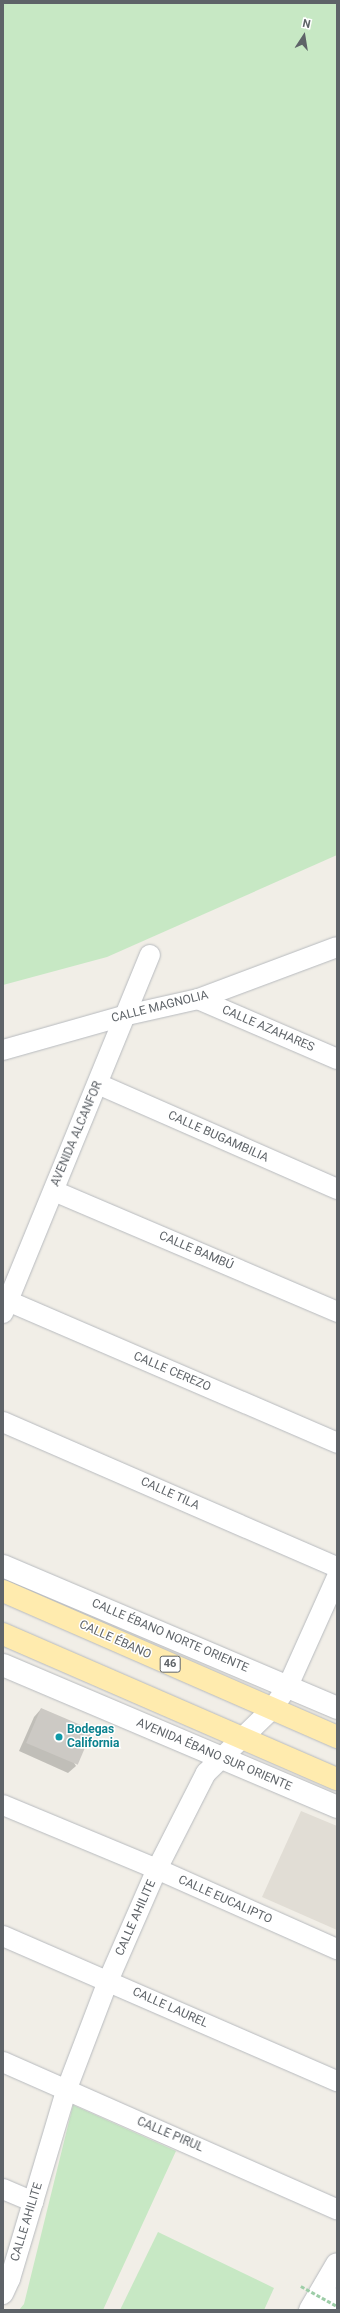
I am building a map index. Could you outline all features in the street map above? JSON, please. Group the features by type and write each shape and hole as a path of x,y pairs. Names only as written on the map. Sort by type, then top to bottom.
{"main road":[{"name":"CALLE ÉBANO","path":"3,1591 337,1737"},
{"path":"3,1634 240,1739 337,1779"}],"street":[{"name":"CALLE MAGNOLIA","path":"3,1050 127,1015 198,999 337,947"},
{"name":"AVENIDA ALCANFOR","path":"6,1307 150,956"},
{"name":"CALLE AZAHARES","path":"198,999 337,1059"},
{"name":"CALLE BUGAMBILIA","path":"98,1084 337,1189"},
{"name":"CALLE BAMBÚ","path":"54,1191 337,1312"},
{"name":"CALLE CEREZO","path":"6,1307 337,1442"},
{"name":"CALLE TILA","path":"3,1422 337,1567"},
{"name":"CALLE ÉBANO NORTE ORIENTE","path":"3,1566 337,1708"},
{"name":"CALLE AHILITE","path":"3,2294 10,2279 66,2091 108,1981 157,1869 198,1786 219,1758 272,1709 288,1686 337,1577"},
{"name":"AVENIDA ÉBANO SUR ORIENTE","path":"3,1664 219,1758 337,1807"},
{"name":"CALLE EUCALIPTO","path":"3,1805 157,1869 337,1949"},
{"name":"CALLE LAUREL","path":"3,1936 337,2081"},
{"name":"CALLE PIRUL","path":"3,2062 337,2209"},
{"path":"3,2189 33,2202"},
{"path":"310,2310 337,2264"},
{"path":"332,2310 337,2299"}],"path":[{"path":"301,2286 337,2306"}],"shaded area":[{"path":"301,1811 337,1826 337,1930 262,1897"}],"green space":[{"path":"3,3 337,3 337,855 107,957 3,985"},
{"path":"73,2105 176,2151 103,2310 19,2310 24,2304"},
{"path":"158,2232 274,2288 264,2310 120,2310"}],"building":[{"name":"Bodegas California","path":"41,1708 93,1730 78,1765 26,1743"}],"place":[{"name":"Bodegas California","path":"59,1737"}]}
